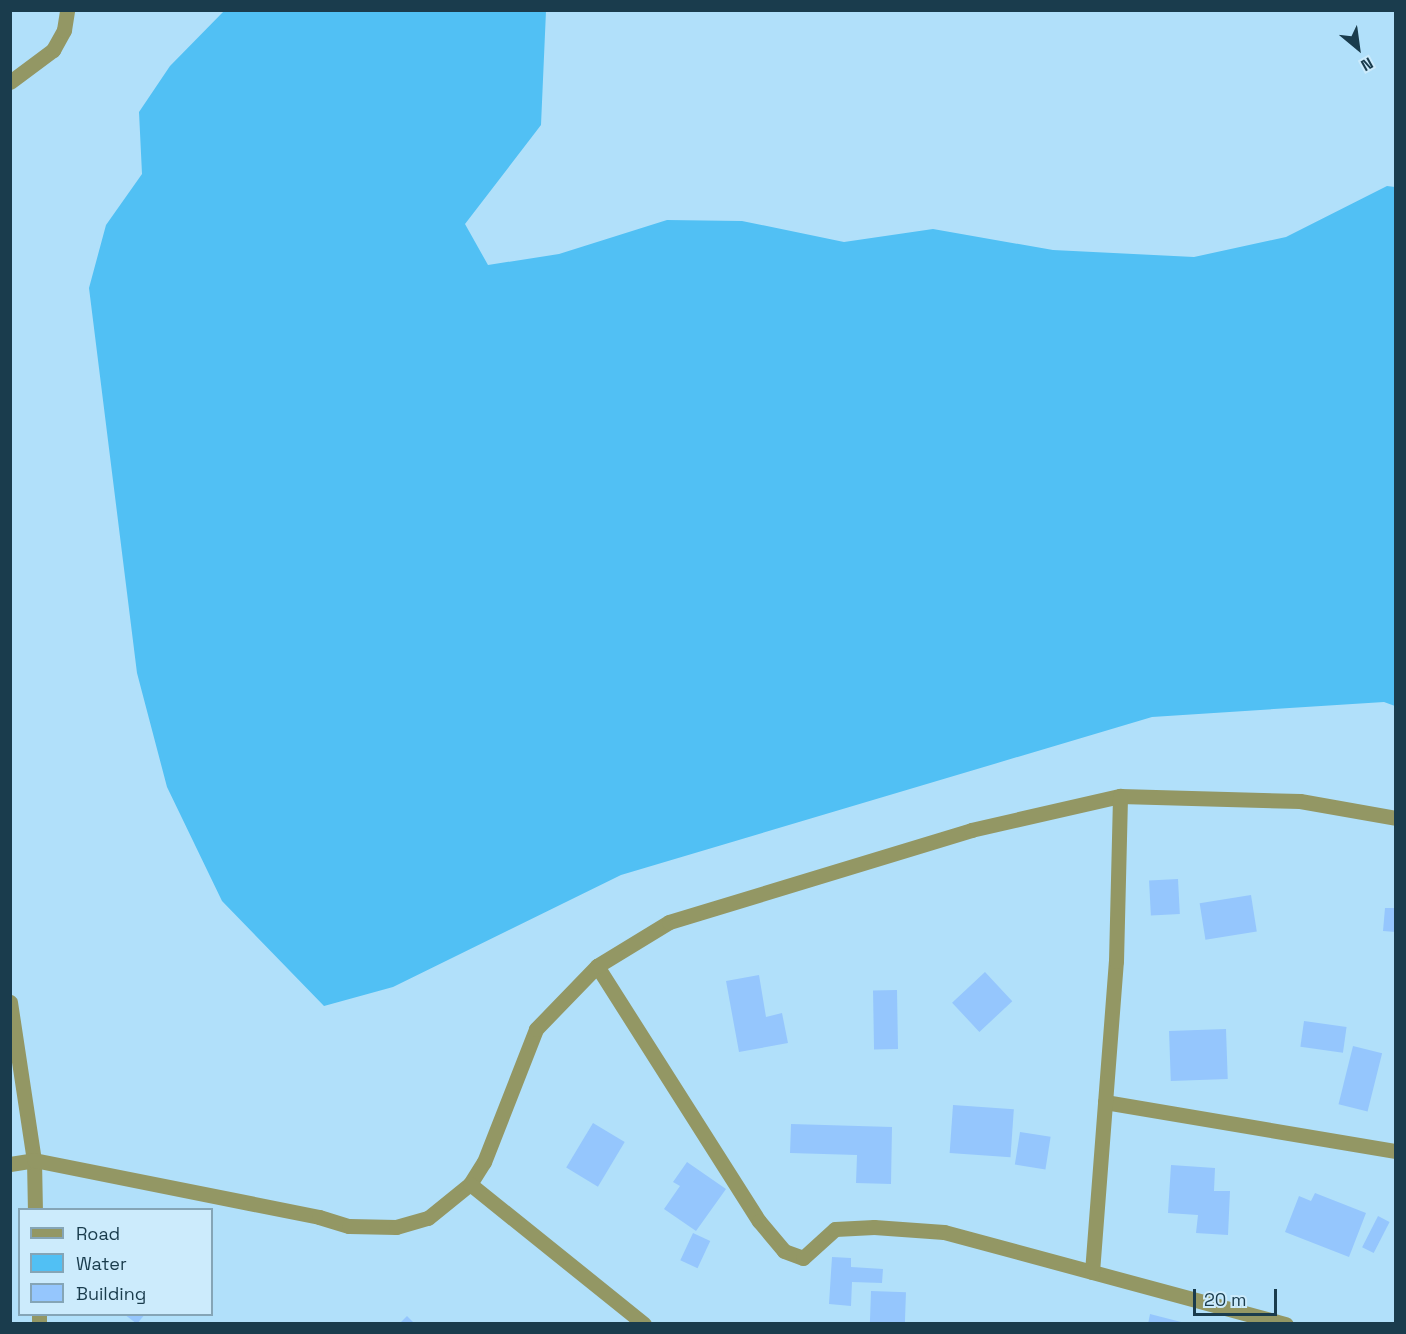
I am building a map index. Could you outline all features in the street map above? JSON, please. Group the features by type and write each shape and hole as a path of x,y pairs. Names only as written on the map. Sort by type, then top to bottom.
{"street":[{"path":"10,82 53,50 64,30 67,10"},
{"path":"10,1164 34,1160 319,1217 349,1226 396,1227 428,1218 470,1184 484,1162 536,1029 597,966 669,922 971,830 1120,796 1300,801 1395,818"},
{"path":"1092,1272 1116,961 1120,796"},
{"path":"597,966 759,1221 784,1251 803,1258 835,1229 926,1230 1286,1323"},
{"path":"10,1002 34,1160 35,1208"},
{"path":"1105,1102 1395,1151"},
{"path":"470,1184 644,1323"}],"water":[{"path":"224,11 546,11 541,125 465,224 488,265 559,254 667,220 742,221 844,242 933,229 1053,250 1194,257 1286,237 1387,186 1395,187 1395,706 1384,702 1152,717 621,875 393,987 324,1006 222,901 167,787 137,673 89,288 106,225 142,174 139,112 170,66"}],"building":[{"path":"1178,879 1180,914 1151,915 1149,881"},
{"path":"1251,895 1257,932 1205,940 1200,903"},
{"path":"1385,908 1396,908 1396,932 1383,931"},
{"path":"985,972 1012,1001 979,1032 952,1003"},
{"path":"759,975 766,1017 782,1013 788,1043 739,1052 726,981"},
{"path":"873,990 897,990 898,1049 874,1049"},
{"path":"1304,1021 1347,1027 1343,1053 1300,1047"},
{"path":"1226,1029 1228,1079 1171,1081 1169,1031"},
{"path":"1353,1046 1382,1053 1368,1111 1338,1104"},
{"path":"953,1105 1014,1109 1011,1157 950,1153"},
{"path":"593,1123 625,1142 598,1187 566,1168"},
{"path":"791,1124 892,1127 891,1184 856,1183 857,1155 790,1153"},
{"path":"1020,1132 1051,1137 1045,1169 1015,1165"},
{"path":"687,1162 726,1189 696,1231 664,1209 680,1186 673,1182"},
{"path":"1171,1165 1215,1168 1214,1191 1230,1191 1228,1235 1196,1233 1198,1215 1168,1213"},
{"path":"1315,1193 1366,1213 1349,1257 1285,1232 1299,1196 1311,1201"},
{"path":"1378,1216 1390,1222 1374,1253 1362,1247"},
{"path":"693,1233 710,1241 698,1268 680,1260"},
{"path":"832,1257 851,1258 851,1267 883,1269 882,1283 852,1282 851,1306 829,1304"},
{"path":"871,1291 906,1292 905,1324 870,1324"},
{"path":"1150,1314 1185,1323 1185,1324 1148,1324"},
{"path":"127,1316 143,1316 137,1324"},
{"path":"407,1316 415,1324 399,1324"}]}
